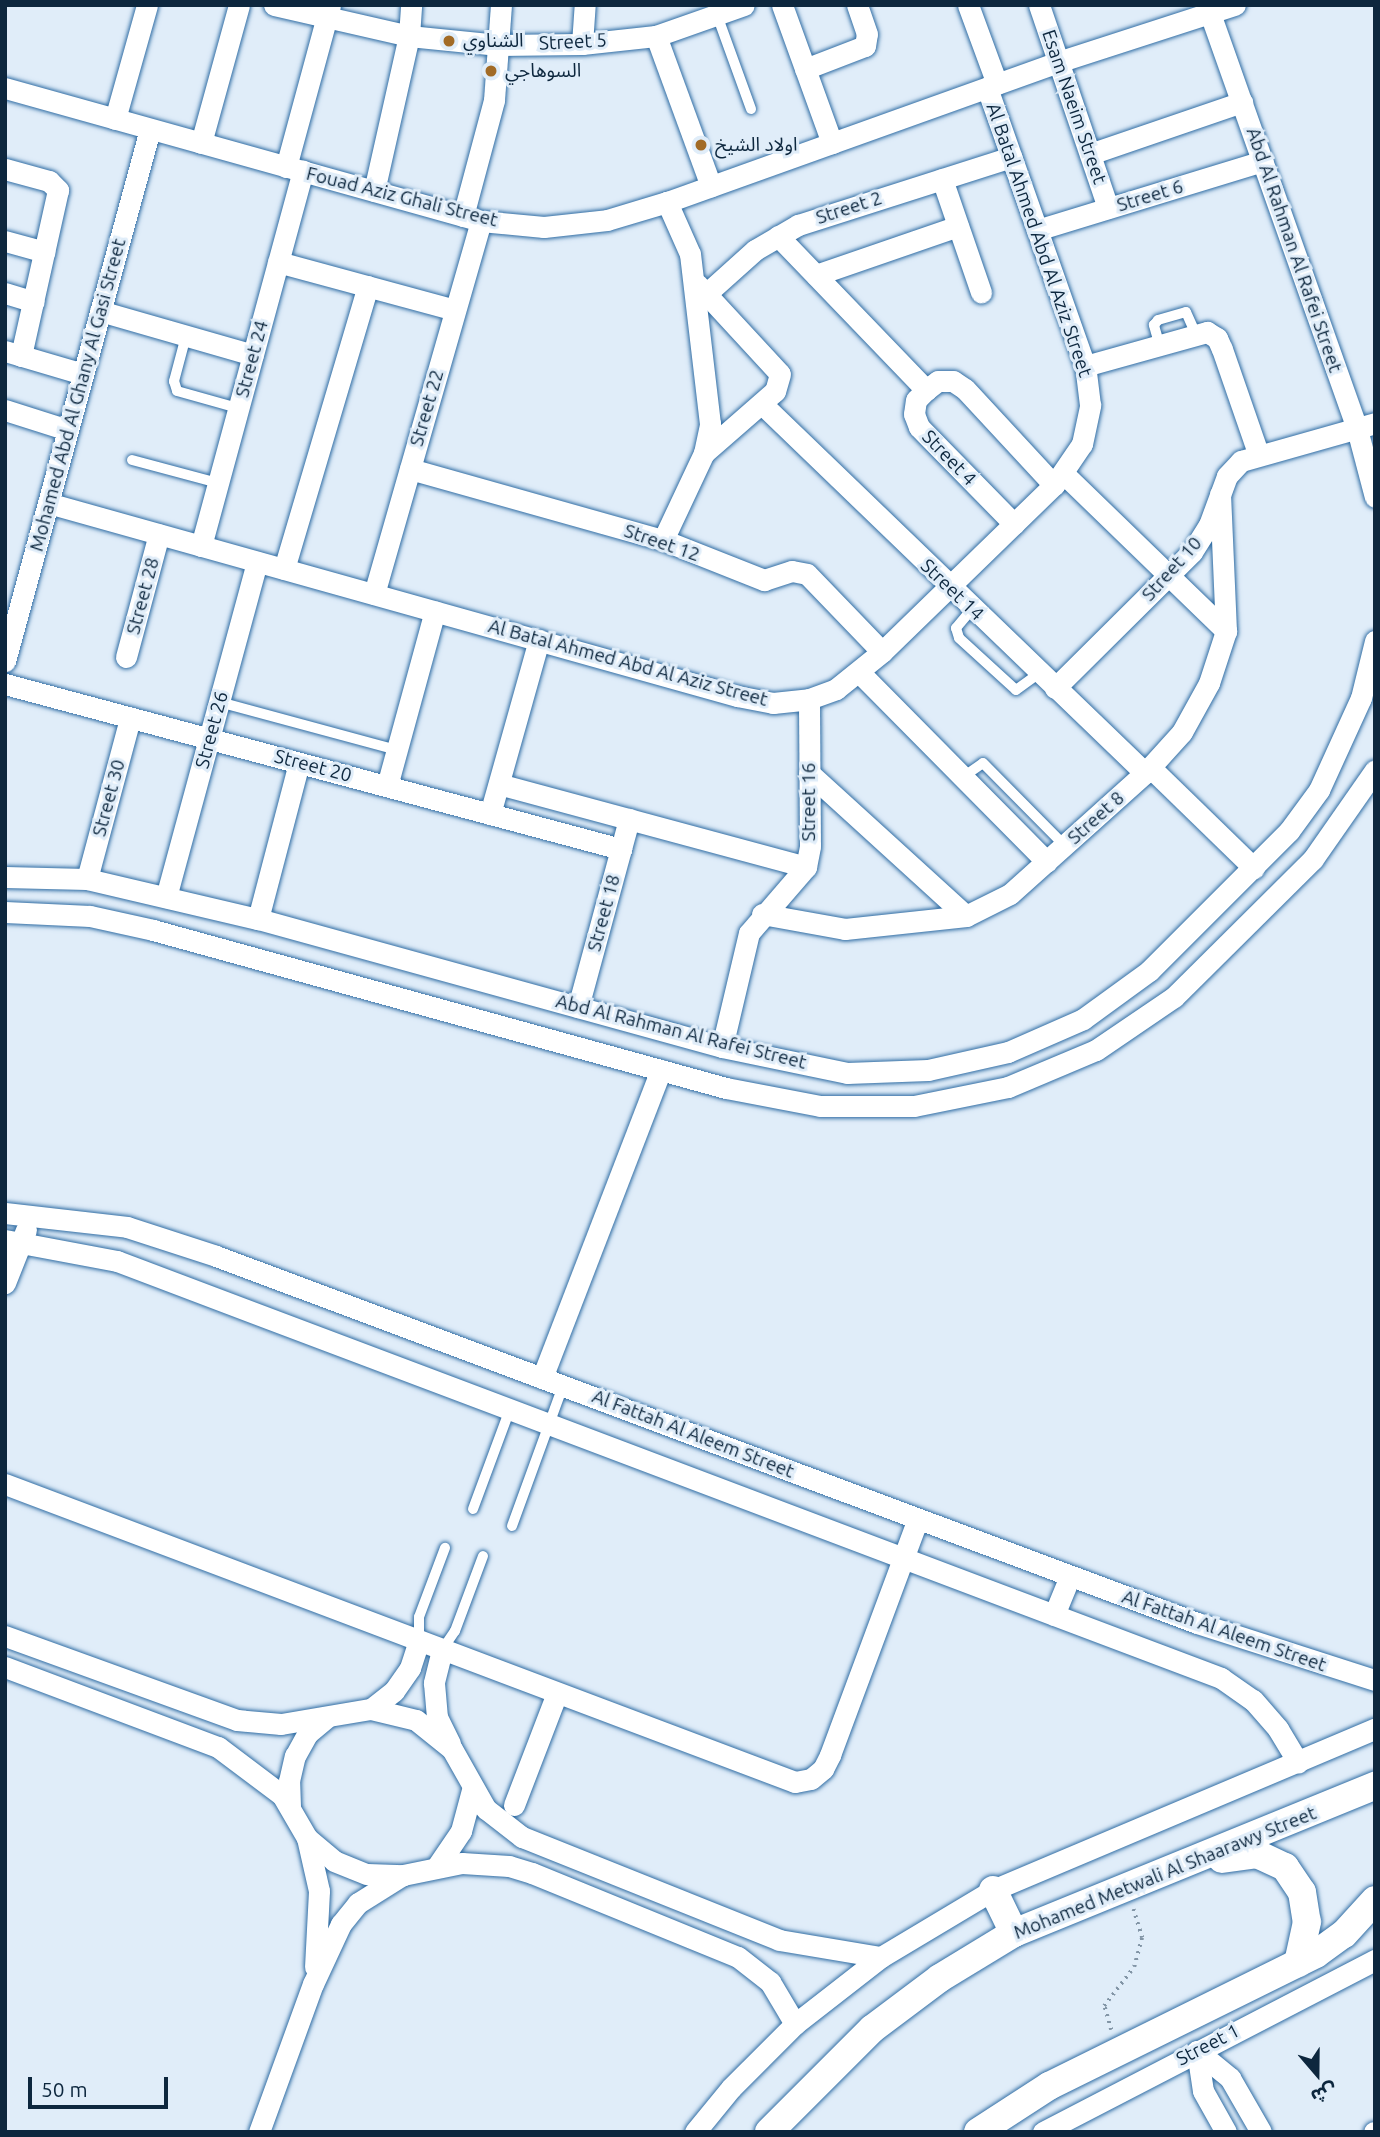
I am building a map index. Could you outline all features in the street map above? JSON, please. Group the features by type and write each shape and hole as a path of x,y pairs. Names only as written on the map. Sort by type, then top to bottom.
{"street":[{"path":"116,119 147,5"},
{"path":"201,143 239,5"},
{"name":"Street 5","path":"274,5 328,12 409,36 499,45 582,44 656,36 744,5"},
{"path":"374,191 409,36 411,5"},
{"name":"Street 22","path":"374,594 455,310 494,100 501,5"},
{"path":"582,44 585,5"},
{"path":"782,5 832,143"},
{"path":"805,69 864,46 867,34 857,5"},
{"name":"Al Batal Ahmed Abd Al Aziz Street","path":"48,503 737,696 773,703 809,699 859,672 1059,480 1082,444 1090,405 1085,366 1012,157 968,5"},
{"name":"Esam Naeim Street","path":"1039,5 1108,208"},
{"name":"Fouad Aziz Ghali Street","path":"6,92 150,128 472,219 544,227 594,222 667,202 1058,62 1209,10 1236,5"},
{"name":"Abd Al Rahman Al Rafei Street","path":"1209,10 1263,161 1366,426 1375,497"},
{"name":"Street 24","path":"201,546 278,262 328,12"},
{"path":"656,36 711,186"},
{"path":"1090,154 1241,102"},
{"name":"Mohamed Abd Al Ghany Al Gasi Street","path":"5,661 150,128"},
{"name":"Street 2","path":"701,288 778,236 818,217 1012,157"},
{"name":"Street 6","path":"1037,230 1263,161"},
{"path":"5,169 49,181 58,190 34,302 13,353 83,374"},
{"path":"942,179 981,292"},
{"path":"663,540 704,453 710,424 701,288 687,245 667,202"},
{"path":"816,275 958,226"},
{"path":"778,236 926,390 938,382 953,381 965,389 1059,480 1169,576 1226,631"},
{"path":"5,241 45,252"},
{"path":"278,262 455,310"},
{"path":"284,569 368,286"},
{"path":"701,288 780,374 780,383 762,404 704,453"},
{"path":"5,293 34,302"},
{"path":"100,312 253,355"},
{"path":"1085,366 1195,332 1217,338 1258,453"},
{"name":"Street 4","path":"926,390 916,400 914,414 919,427 1014,524"},
{"name":"Street 14","path":"762,404 1039,673 1254,868"},
{"path":"5,410 68,429"},
{"name":"Street 10","path":"1055,688 1169,576 1209,525 1227,475 1241,461 1258,453 1366,426"},
{"name":"Street 12","path":"410,469 663,540 764,580 792,571 807,574 882,652"},
{"name":"Street 8","path":"762,915 845,929 965,916 1010,894 1148,770 1182,732 1209,683 1226,631 1220,494"},
{"name":"Street 28","path":"126,657 159,534"},
{"name":"Street 26","path":"166,897 257,562"},
{"path":"387,786 435,611"},
{"path":"491,814 539,640"},
{"name":"Abd Al Rahman Al Rafei Street","path":"5,877 87,879 166,897 258,919 722,1047 847,1073 928,1070 1008,1052 1083,1019 1149,971 1254,868 1297,821 1343,746 1375,641"},
{"path":"859,672 1046,862"},
{"name":"Street 20","path":"5,684 621,849"},
{"name":"Street 16","path":"722,1047 749,933 762,915 796,882 806,867 810,846 809,699"},
{"name":"Street 30","path":"87,879 130,718"},
{"path":"258,919 299,763"},
{"name":"Abd Al Rahman Al Rafei Street","path":"5,912 90,916 179,937 662,1070 820,1106 914,1106 1008,1087 1096,1050 1174,997 1279,897 1336,828 1375,770"},
{"path":"809,773 965,916"},
{"path":"499,784 806,867"},
{"name":"Street 18","path":"578,1007 629,819"},
{"path":"179,937 187,902"},
{"path":"542,1378 662,1070"},
{"name":"Al Fattah Al Aleem Street","path":"5,1213 33,1213 127,1227 204,1252 1070,1576 1307,1661 1375,1680"},
{"path":"5,1283 14,1240 33,1213"},
{"path":"14,1240 117,1261 1221,1678 1253,1700 1279,1728 1298,1762"},
{"path":"5,1484 795,1782 811,1779 823,1769 830,1755 918,1519"},
{"path":"1054,1615 1070,1576"},
{"path":"5,1636 237,1720 281,1724 371,1709 416,1720 452,1749"},
{"path":"371,1709 394,1691 410,1668 418,1640"},
{"path":"442,1650 434,1683 437,1717 472,1790 503,1824 555,1852 779,1940 881,1957"},
{"path":"5,1667 218,1747 255,1771 290,1806 307,1838 319,1904 313,1984"},
{"path":"514,1805 557,1693"},
{"path":"290,1806 289,1780 295,1756 307,1734 326,1718"},
{"path":"695,2132 731,2088 795,2024 881,1957 993,1890 1375,1729"},
{"name":"Mohamed Metwali Al Shaarawy Street","path":"769,2132 872,2029 940,1978 1014,1933 1375,1786"},
{"path":"438,1865 461,1830 472,1790"},
{"path":"307,1838 345,1866 367,1874 403,1875"},
{"path":"1181,1865 1257,1854 1284,1867 1302,1892 1307,1922 1298,1963"},
{"path":"259,2132 313,1984 341,1924 358,1903 403,1875 438,1865 486,1863 532,1873 738,1957 770,1982 795,2024"},
{"path":"993,1890 1014,1933"},
{"path":"978,2132 1049,2086 1298,1963 1344,1934 1375,1900"},
{"name":"Street 1","path":"1043,2132 1375,1960"},
{"path":"1197,2051 1203,2091 1227,2132"},
{"path":"1197,2051 1230,2078 1261,2132"}],"lane":[{"path":"717,15 751,109"},
{"path":"187,336 174,381 177,391 238,408"},
{"path":"132,460 218,483"},
{"path":"972,609 956,633 994,671 1016,690 1039,673"},
{"path":"219,702 397,750"},
{"path":"962,777 983,763 1065,846"},
{"path":"512,1526 564,1386"},
{"path":"473,1509 510,1409"},
{"path":"418,1640 419,1618 445,1548"},
{"path":"442,1650 455,1631 483,1556"}],"path":[{"path":"1120,2051 1104,2006 1134,1967 1142,1938 1125,1888"}],"place":[{"name":"الشناوي","path":"449,41"},
{"name":"السوهاجي","path":"491,71"},
{"name":"اولاد الشيخ","path":"701,145"}]}
